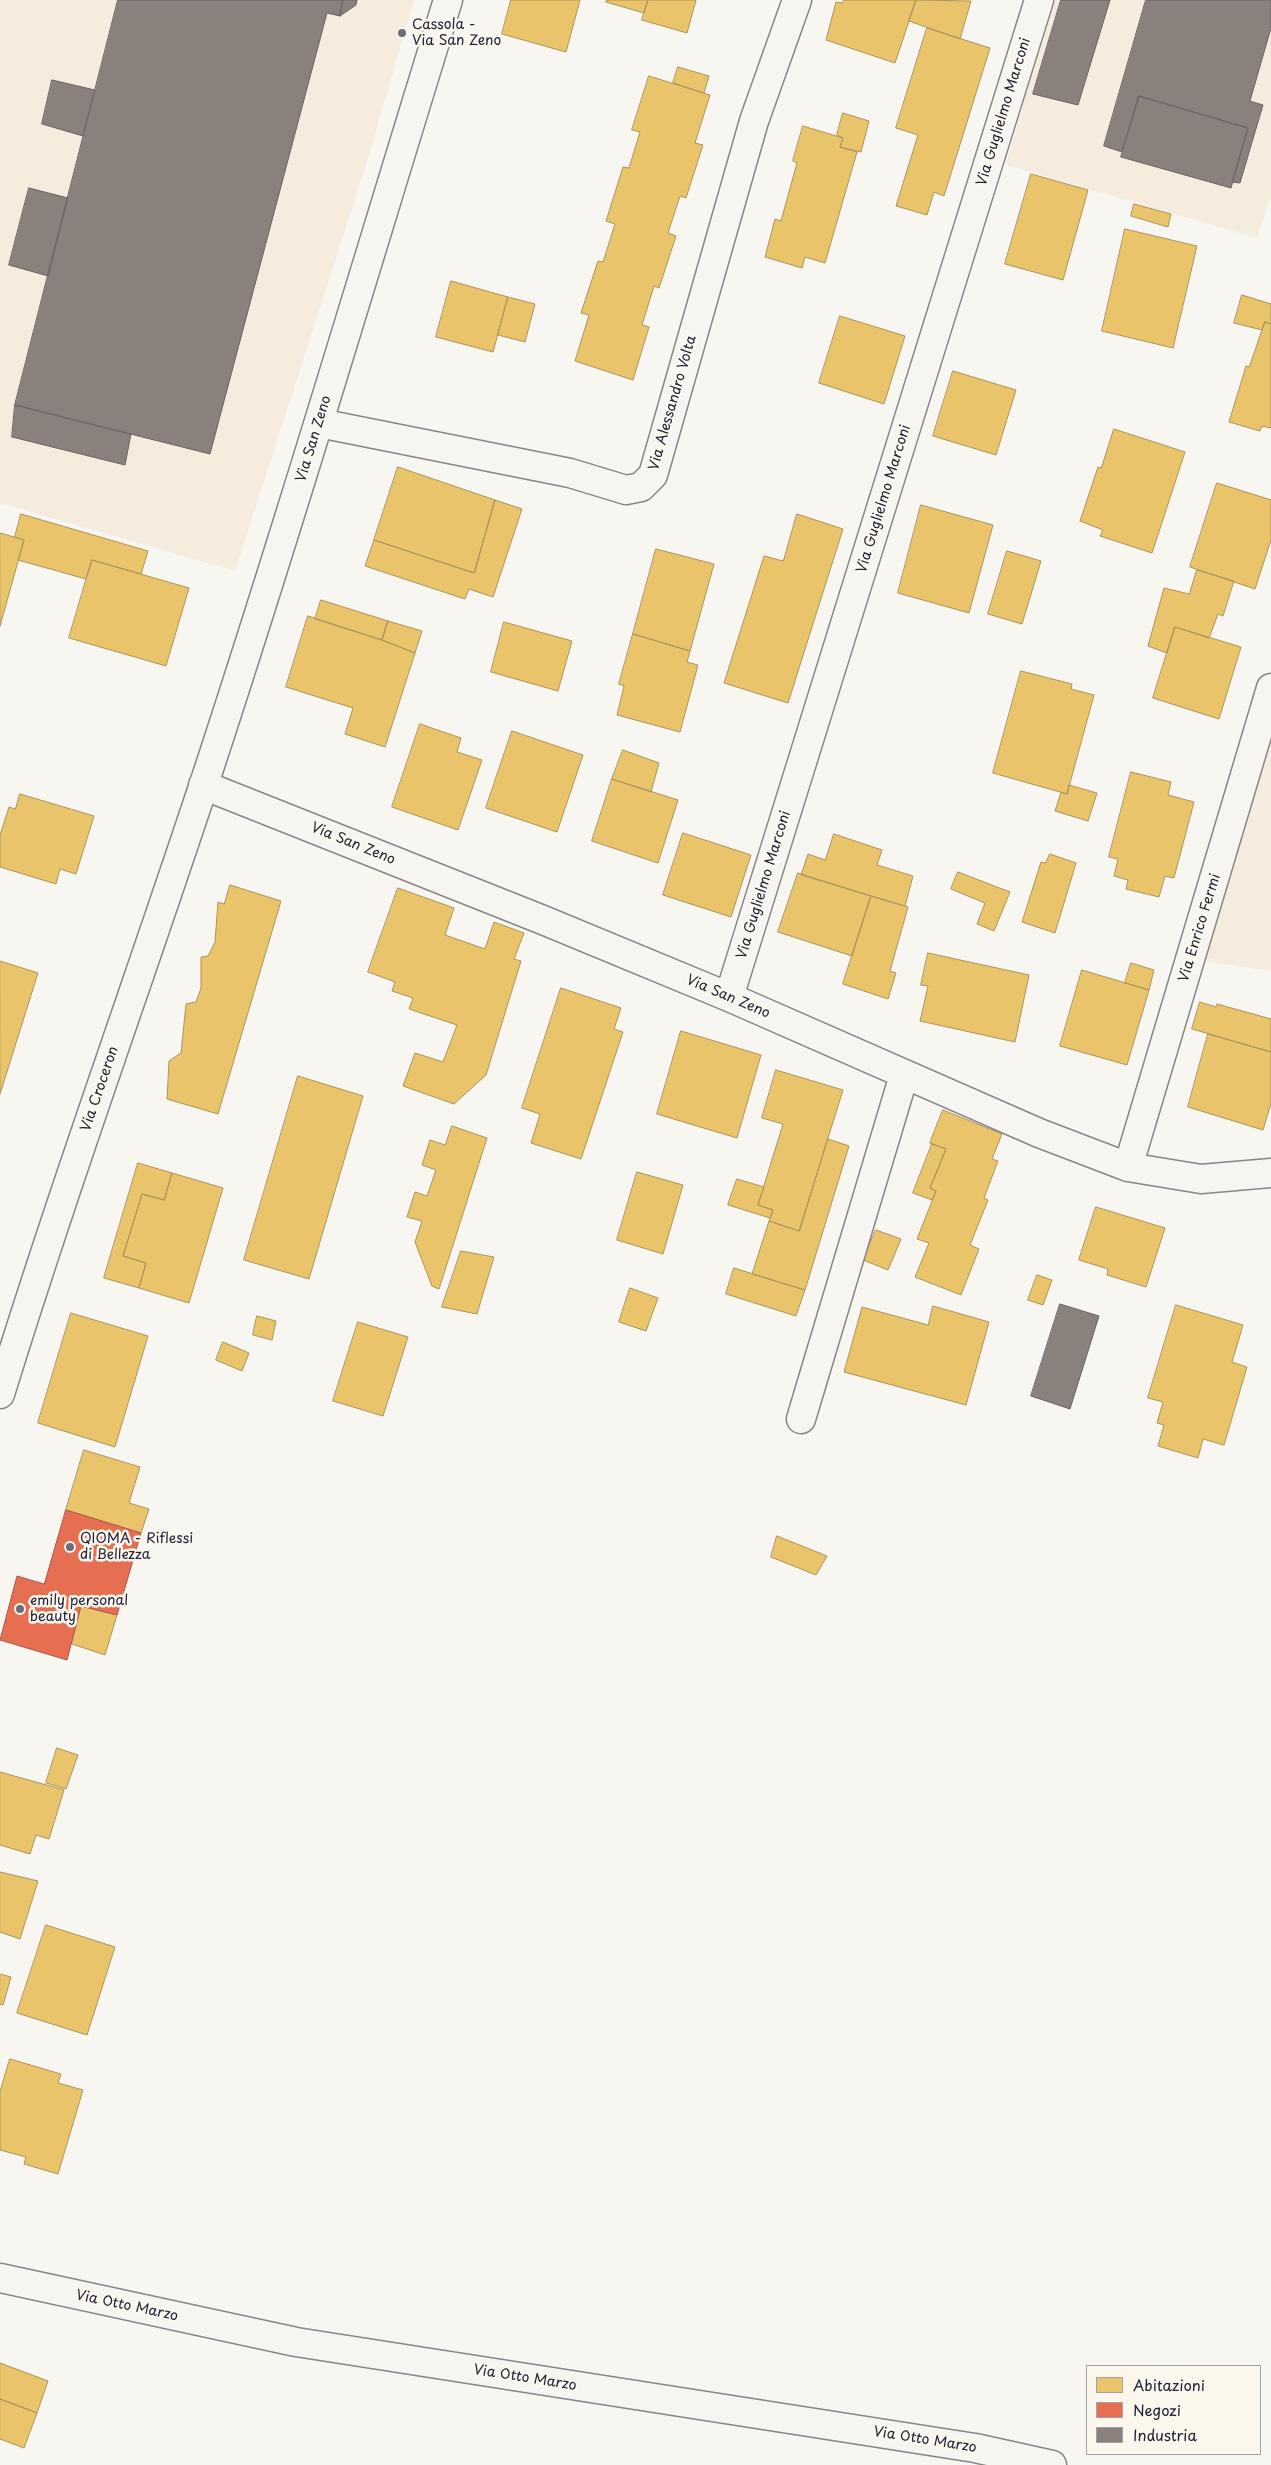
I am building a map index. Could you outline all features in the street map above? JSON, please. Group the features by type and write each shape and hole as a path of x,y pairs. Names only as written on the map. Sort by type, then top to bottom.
{"street":[{"name":"Via San Zeno","path":"448,0 319,423 203,785 543,920 729,997 1039,1133 1128,1168 1201,1179 1271,1173"},
{"name":"Via Alessandro Volta","path":"319,423 570,473 626,490 641,487 653,474 754,121 797,0"},
{"name":"Via Guglielmo Marconi","path":"729,997 1039,0"},
{"name":"Via Enrico Fermi","path":"1128,1168 1271,688"},
{"name":"Via Croceron","path":"0,1394 27,1306 203,785"},
{"path":"801,1419 904,1075"},
{"name":"Via Otto Marzo","path":"0,2278 296,2342 965,2446 1052,2465"}],"shaded area":[{"path":"0,0 414,0 367,162 235,571 0,503"},
{"path":"1053,0 1271,0 1271,196 1257,238 1006,165"},
{"path":"1271,722 1271,971 1200,961"}],"building: Abitazioni":[{"path":"511,0 580,0 566,52 502,34"},
{"path":"607,0 648,0 644,13 606,2"},
{"path":"648,0 696,0 687,33 642,20"},
{"path":"844,0 916,0 895,63 826,40 836,2 842,3"},
{"path":"916,0 971,1 960,39 909,21"},
{"path":"927,28 990,48 944,196 934,192 927,215 896,206 918,135 896,128"},
{"path":"678,67 709,76 704,93 673,83"},
{"path":"649,76 710,95 695,143 703,145 686,198 680,196 668,233 676,236 659,288 654,286 642,325 649,327 633,380 575,361 589,315 581,313 598,261 603,262 615,224 606,221 623,167 629,168 640,132 632,130"},
{"path":"843,113 869,121 861,152 840,147 843,138 837,135"},
{"path":"803,126 843,138 840,147 857,152 825,263 805,257 802,268 765,257 775,219 781,221 797,163 793,161"},
{"path":"1031,174 1088,190 1063,280 1005,264"},
{"path":"1134,204 1171,214 1168,227 1131,216"},
{"path":"1125,229 1197,246 1173,348 1102,331"},
{"path":"451,281 508,297 493,352 436,337"},
{"path":"1242,295 1271,304 1271,324 1265,322 1262,330 1234,323"},
{"path":"508,297 535,304 525,342 498,335"},
{"path":"840,316 905,336 884,404 819,383"},
{"path":"1265,322 1271,324 1271,428 1262,426 1260,431 1229,422 1246,366 1249,367"},
{"path":"953,371 1016,390 996,455 933,436"},
{"path":"1114,429 1185,452 1152,553 1100,536 1103,530 1080,521 1098,467 1101,468"},
{"path":"398,467 495,500 474,573 374,540"},
{"path":"1217,483 1271,500 1271,540 1255,589 1190,567"},
{"path":"495,500 522,509 493,597 469,589 465,599 365,566 374,540 474,573"},
{"path":"921,505 993,525 969,613 898,593"},
{"path":"21,514 148,551 141,574 92,560 86,579 18,560 24,540 15,537"},
{"path":"797,514 843,529 788,703 724,683 764,556 783,561"},
{"path":"0,533 24,540 0,626"},
{"path":"656,549 714,564 690,651 633,634"},
{"path":"1007,551 1041,561 1022,624 988,614"},
{"path":"92,560 189,588 166,666 69,638"},
{"path":"1197,570 1234,581 1223,616 1218,614 1209,638 1175,627 1167,653 1148,646 1164,588 1189,594"},
{"path":"321,600 388,621 382,640 315,619"},
{"path":"308,616 382,640 415,653 385,747 345,734 353,708 286,687"},
{"path":"388,621 422,631 415,653 382,640"},
{"path":"504,622 572,641 558,691 491,672"},
{"path":"1175,627 1241,647 1219,719 1153,698"},
{"path":"633,634 690,651 687,662 698,665 680,732 617,715 624,686 619,684"},
{"path":"1021,671 1072,684 1071,689 1094,695 1067,794 993,773"},
{"path":"420,724 461,738 457,752 482,760 458,830 392,807"},
{"path":"512,731 583,755 557,832 486,808"},
{"path":"623,750 659,763 651,792 612,779"},
{"path":"1131,772 1171,782 1168,795 1194,802 1174,878 1165,876 1159,897 1126,889 1128,880 1114,876 1118,859 1109,857"},
{"path":"612,779 678,800 658,863 592,841"},
{"path":"1069,785 1097,793 1088,821 1055,811 1061,792 1067,794"},
{"path":"20,794 94,816 76,874 60,869 56,884 0,867 0,835 9,807 15,809"},
{"path":"683,833 751,855 731,917 663,895"},
{"path":"834,834 882,850 877,865 913,876 905,906 801,875 808,854 825,860"},
{"path":"1050,854 1076,863 1055,933 1022,922 1041,862 1045,863"},
{"path":"958,872 1010,892 994,931 977,924 985,903 951,889"},
{"path":"798,873 871,896 852,956 778,932"},
{"path":"230,885 281,901 218,1114 167,1099 169,1061 181,1053 186,1004 196,1002 201,988 201,957 208,956 215,942 218,902 224,904"},
{"path":"398,888 454,908 445,935 485,949 494,922 524,933 514,959 521,961 486,1075 454,1104 403,1086 415,1053 443,1062 457,1025 409,1009 413,998 392,991 395,982 368,972"},
{"path":"871,896 908,907 890,971 896,973 888,999 843,984"},
{"path":"928,953 1029,975 1015,1042 920,1021 928,986 921,985"},
{"path":"0,961 38,973 0,1094"},
{"path":"1131,963 1154,970 1149,990 1125,983"},
{"path":"1082,970 1149,990 1127,1065 1060,1046"},
{"path":"561,988 621,1008 614,1029 623,1032 581,1159 531,1143 540,1114 522,1108"},
{"path":"1200,1002 1216,1007 1217,1004 1271,1019 1271,1052 1192,1029"},
{"path":"681,1031 761,1055 737,1138 657,1114"},
{"path":"1208,1034 1271,1052 1271,1103 1263,1130 1188,1107"},
{"path":"776,1070 843,1090 799,1231 769,1221 773,1210 758,1205 783,1124 762,1118"},
{"path":"298,1076 363,1096 309,1279 244,1260"},
{"path":"943,1110 1002,1134 992,1159 998,1161 984,1198 988,1200 970,1245 979,1249 961,1295 915,1277 929,1243 917,1239 936,1191 930,1188 946,1149 930,1143"},
{"path":"452,1126 487,1138 439,1289 432,1286 415,1242 422,1221 407,1217 415,1192 427,1196 436,1170 422,1165 430,1140 445,1145"},
{"path":"828,1139 849,1146 805,1290 752,1274 769,1221 799,1231"},
{"path":"932,1144 946,1149 930,1188 936,1191 932,1200 913,1193"},
{"path":"138,1163 172,1173 164,1200 142,1194 123,1256 146,1263 139,1288 104,1278"},
{"path":"637,1172 683,1185 663,1254 617,1240"},
{"path":"172,1173 223,1188 189,1303 139,1288 146,1263 123,1256 142,1194 164,1200"},
{"path":"737,1179 764,1187 758,1205 773,1210 770,1218 728,1205"},
{"path":"1096,1207 1165,1228 1146,1287 1107,1275 1108,1269 1079,1260"},
{"path":"876,1230 901,1239 888,1270 863,1260"},
{"path":"461,1251 494,1257 477,1314 442,1307"},
{"path":"734,1268 805,1290 796,1316 726,1294"},
{"path":"1037,1275 1052,1280 1043,1305 1028,1300"},
{"path":"630,1288 658,1298 646,1331 619,1322"},
{"path":"1176,1305 1243,1325 1232,1362 1247,1367 1224,1445 1203,1439 1198,1458 1158,1446 1164,1425 1157,1423 1163,1402 1148,1398"},
{"path":"933,1306 989,1322 966,1405 844,1372 862,1307 928,1325"},
{"path":"71,1313 148,1336 115,1447 38,1423"},
{"path":"257,1316 276,1321 272,1340 253,1335"},
{"path":"358,1322 408,1337 383,1416 333,1401"},
{"path":"223,1342 249,1353 242,1371 216,1360"},
{"path":"84,1450 140,1467 129,1503 149,1509 141,1533 66,1510"},
{"path":"777,1536 827,1556 816,1575 771,1557"},
{"path":"81,1606 117,1615 105,1655 72,1644"},
{"path":"57,1748 78,1755 66,1789 46,1783"},
{"path":"0,1772 64,1790 49,1839 36,1835 30,1854 0,1845"},
{"path":"0,1872 38,1881 20,1939 0,1932"},
{"path":"46,1925 115,1947 87,2035 17,2013"},
{"path":"0,1974 11,1977 3,2005 0,2004"},
{"path":"10,2059 61,2074 58,2083 83,2090 58,2174 24,2164 26,2157 0,2150 0,2092"},
{"path":"0,2363 48,2381 37,2413 0,2399"},
{"path":"0,2399 37,2413 24,2448 0,2439"}],"building: Negozi":[{"path":"66,1510 141,1533 117,1615 81,1606 67,1660 0,1640 17,1576 44,1584"}],"building: Industria":[{"path":"118,0 343,0 340,16 327,13 210,454 15,405"},
{"path":"343,0 357,0 356,5 340,16"},
{"path":"1061,0 1110,0 1078,105 1033,94"},
{"path":"1146,0 1271,0 1271,28 1250,101 1263,105 1240,183 1232,182 1248,128 1139,96 1122,152 1104,146"},
{"path":"52,80 95,90 83,136 42,124"},
{"path":"1139,96 1248,128 1231,188 1121,157"},
{"path":"29,188 68,198 48,276 9,265"},
{"path":"15,405 131,434 125,465 12,437"},
{"path":"1060,1304 1099,1316 1070,1409 1031,1396"}],"place":[{"name":"Cassola - Via San Zeno","path":"402,33"},
{"name":"QIOMA - Riflessi di Bellezza","path":"70,1547"},
{"name":"emily personal beauty","path":"20,1609"}]}
